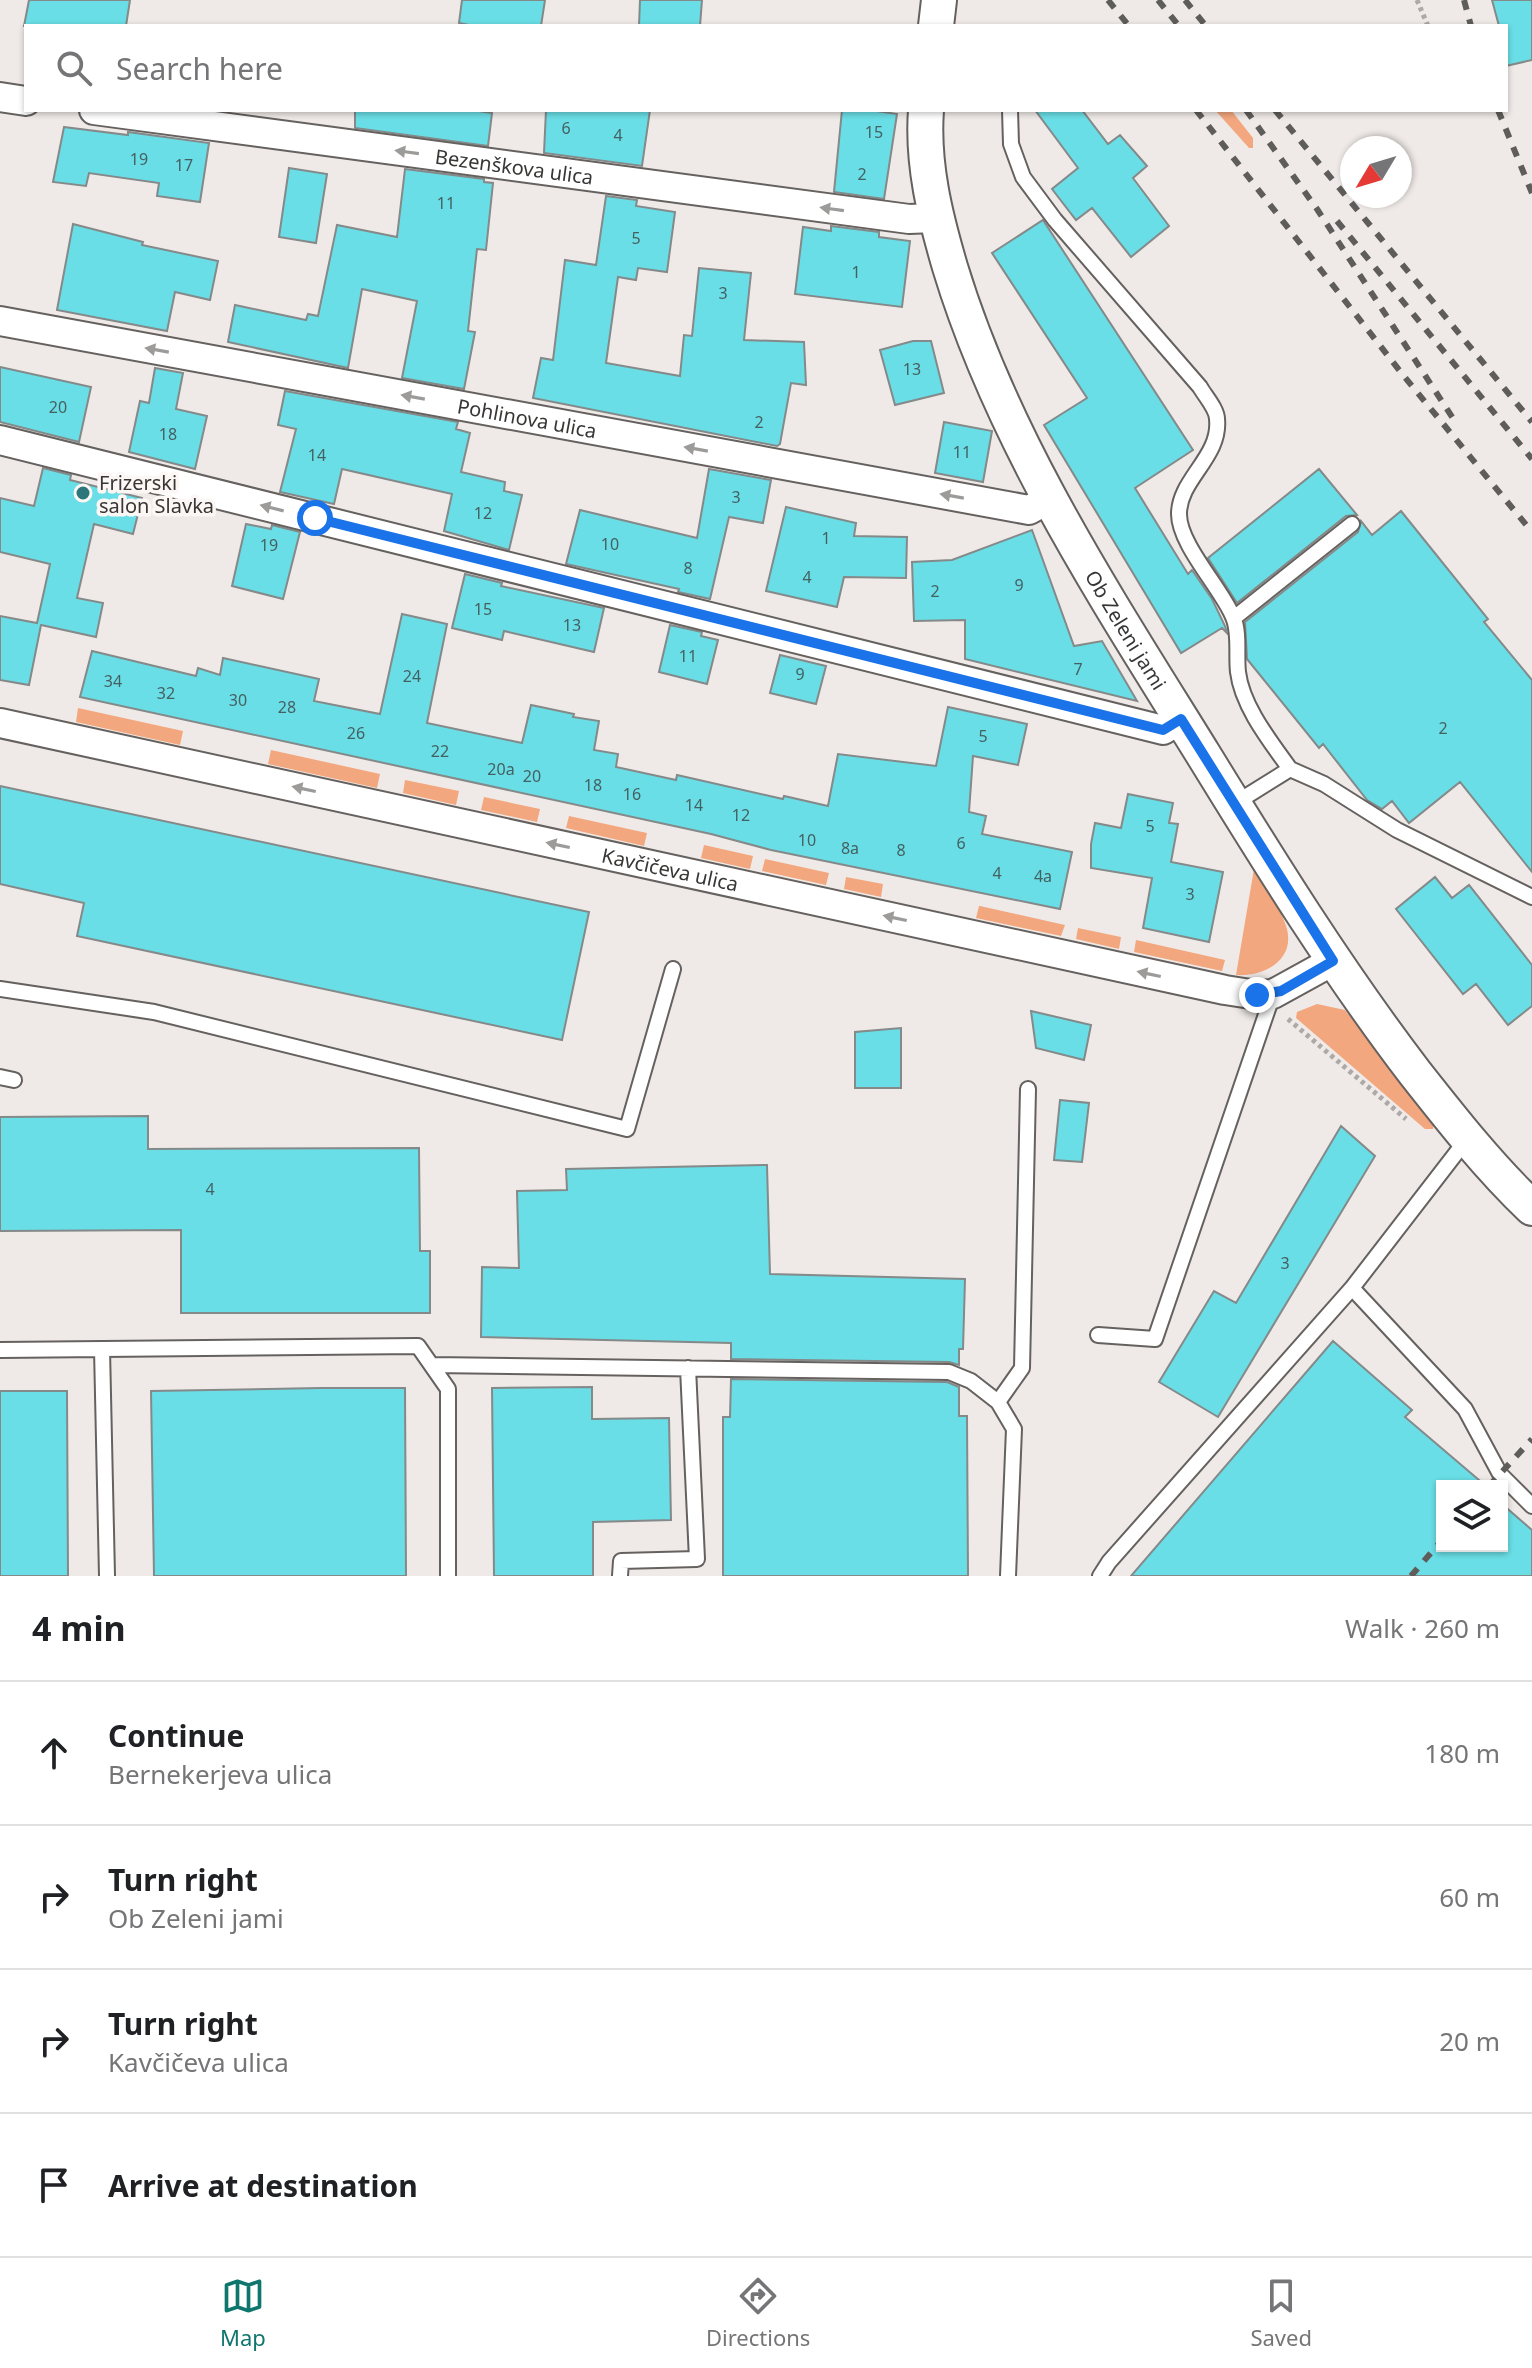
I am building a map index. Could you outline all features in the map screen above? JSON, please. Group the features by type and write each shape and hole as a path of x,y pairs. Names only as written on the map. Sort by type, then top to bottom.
{"street":[{"path":"936,24 939,0"},
{"path":"0,97 24,101"},
{"name":"Bezenškova ulica","path":"109,112 909,219 935,218"},
{"name":"Ob Zeleni jami","path":"926,112 927,158 935,218 964,311 1040,504 1370,1014 1467,1139 1532,1208"},
{"name":"Pohlinova ulica","path":"0,321 1040,504"},
{"path":"0,440 1163,730 1181,719"},
{"name":"Kavčičeva ulica","path":"0,723 1210,987 1257,995 1273,994"},
{"path":"1273,994 1333,961"}],"lane":[{"path":"1010,112 1011,144 1023,177 1055,220 1200,387 1218,416 1206,461 1184,492 1178,515 1190,548 1234,618 1238,676 1257,722 1290,769 1324,784 1397,830 1532,897"},
{"path":"1234,618 1352,524"},
{"path":"1234,804 1290,769"},
{"path":"0,989 154,1012 627,1129 673,969"},
{"path":"1098,1335 1155,1339 1273,994"},
{"path":"998,1402 1022,1368 1028,1089"},
{"path":"1100,1576 1109,1562 1352,1288 1467,1139"},
{"path":"1352,1288 1465,1409 1500,1474 1532,1506"},
{"path":"0,1350 418,1346 448,1389 448,1576"},
{"path":"102,1349 107,1576"},
{"path":"432,1365 949,1372 971,1381 998,1402 1014,1429 1008,1576"},
{"path":"620,1576 621,1561 697,1559 688,1368"}],"path":[{"path":"1417,0 1427,24"},
{"path":"1273,994 1291,1023 1409,1122"}],"shaded area":[{"path":"1217,112 1233,112 1253,138 1253,148 1249,148"},
{"path":"78,708 183,731 180,745 76,722"},
{"path":"271,750 380,774 377,788 268,764"},
{"path":"405,780 459,791 456,805 403,793"},
{"path":"484,797 540,809 537,822 481,810"},
{"path":"569,816 647,833 644,846 566,828"},
{"path":"704,845 753,856 750,869 701,858"},
{"path":"765,859 829,873 826,885 762,871"},
{"path":"1254,869 1286,926 1287,948 1283,957 1267,969 1236,975"},
{"path":"846,877 883,884 881,897 844,889"},
{"path":"979,906 1065,925 1061,936 976,918"},
{"path":"1078,928 1121,937 1119,949 1076,939"},
{"path":"1136,940 1225,960 1222,971 1134,952"},
{"path":"1317,1004 1345,1010 1434,1121 1433,1129 1425,1129 1296,1018 1297,1012"}],"building":[{"path":"29,0 130,0 126,24 24,24"},
{"path":"462,0 545,0 541,24 459,23"},
{"path":"640,0 702,0 700,24 639,24"},
{"path":"1492,0 1532,0 1532,60 1508,66 1508,24 1498,24"},
{"path":"355,112 492,113 488,146 355,128"},
{"path":"546,112 650,112 642,166 544,153"},
{"path":"842,112 897,114 884,199 834,192"},
{"path":"1036,112 1084,112 1108,144 1120,135 1147,166 1133,178 1169,226 1131,257 1092,208 1076,220 1052,189 1078,168"},
{"path":"64,127 209,143 200,202 157,196 159,183 89,173 86,186 53,182"},
{"path":"289,168 327,174 316,243 279,237"},
{"path":"405,169 484,179 484,182 493,183 486,250 477,249 468,331 475,332 464,389 402,378 417,301 362,289 348,368 228,342 235,305 306,320 308,314 318,316 337,225 397,237"},
{"path":"606,196 637,200 636,206 675,212 667,272 638,268 636,280 618,277 606,363 680,376 684,335 692,336 699,268 751,273 744,340 804,342 806,385 791,383 780,444 777,446 533,398 541,358 553,360 565,260 596,265"},
{"path":"1043,220 1193,450 1135,488 1188,574 1192,570 1212,599 1227,633 1222,628 1181,653 1044,425 1087,398 992,253"},
{"path":"73,224 143,242 142,245 218,261 210,300 175,292 167,331 57,310"},
{"path":"831,226 879,232 879,237 910,241 902,307 795,294 803,227 831,231"},
{"path":"913,341 931,341 944,393 895,405 880,350"},
{"path":"0,367 91,387 79,442 0,422"},
{"path":"155,368 183,373 176,409 207,416 195,469 129,452 140,401 149,403"},
{"path":"285,391 458,422 456,429 470,433 461,472 505,482 504,491 522,495 509,550 444,531 452,494 342,469 334,504 280,492 296,429 278,425"},
{"path":"944,422 992,431 983,482 935,473"},
{"path":"43,468 71,475 70,480 142,498 133,534 94,524 77,598 103,603 96,637 41,625 29,685 0,680 0,616 37,623 50,564 0,552 0,498 34,506"},
{"path":"709,469 771,480 763,523 729,517 710,599 566,564 580,510 697,538"},
{"path":"1319,469 1357,515 1346,516 1237,603 1208,558"},
{"path":"786,507 856,523 854,536 907,537 906,578 844,577 837,607 766,591"},
{"path":"1401,511 1488,619 1484,622 1532,680 1532,872 1460,782 1409,823 1392,801 1382,809 1367,800 1323,744 1319,748 1247,659 1245,622 1358,532 1361,521 1372,535"},
{"path":"246,524 271,529 272,525 300,532 283,599 232,586"},
{"path":"1032,530 1074,646 1102,641 1137,701 965,659 965,620 914,621 912,562 952,560"},
{"path":"465,574 502,583 501,586 604,608 594,652 504,631 502,640 452,628"},
{"path":"402,614 447,624 427,723 522,743 531,705 574,714 573,717 599,721 594,750 618,754 616,767 676,780 677,775 783,799 784,796 828,806 838,754 936,766 948,707 1027,724 1018,765 973,756 969,812 986,816 982,834 1072,852 1060,909 771,850 711,834 80,697 92,651 196,676 198,668 220,675 223,658 319,679 314,701 380,714"},
{"path":"670,625 702,632 701,636 718,640 707,684 659,672"},
{"path":"780,655 826,666 816,704 770,693"},
{"path":"0,786 589,912 562,1040 77,936 84,903 0,884"},
{"path":"1128,794 1173,803 1169,823 1178,824 1171,862 1223,872 1209,942 1143,928 1152,878 1091,868 1095,823 1121,828"},
{"path":"1435,877 1452,898 1469,885 1532,965 1532,1006 1508,1025 1476,984 1463,994 1396,909"},
{"path":"1031,1011 1091,1025 1084,1060 1036,1048"},
{"path":"901,1028 901,1088 855,1088 855,1032"},
{"path":"1060,1100 1089,1103 1082,1162 1054,1160"},
{"path":"148,1116 148,1149 419,1148 420,1251 430,1251 430,1313 181,1313 181,1230 0,1231 0,1117"},
{"path":"1341,1126 1375,1156 1218,1417 1159,1382 1214,1291 1236,1303"},
{"path":"767,1165 770,1274 965,1279 963,1349 959,1349 959,1365 949,1362 731,1359 731,1343 481,1337 482,1267 519,1268 517,1191 567,1190 566,1169"},
{"path":"1333,1341 1412,1410 1405,1417 1479,1480 1436,1480 1436,1552 1508,1552 1508,1509 1532,1530 1532,1576 1131,1576"},
{"path":"731,1379 947,1382 959,1387 959,1416 967,1416 968,1576 723,1576 723,1417 730,1417"},
{"path":"592,1387 592,1419 669,1418 671,1520 593,1522 593,1576 494,1576 492,1388"},
{"path":"405,1388 406,1576 154,1576 151,1391"},
{"path":"0,1391 67,1391 68,1576 0,1576"}],"railway":[{"path":"1108,0 1127,24"},
{"path":"1158,0 1177,24"},
{"path":"1185,0 1204,24"},
{"path":"1464,0 1470,24"},
{"path":"1198,112 1403,375 1532,532"},
{"path":"1247,112 1317,209 1456,423"},
{"path":"1277,112 1532,422"},
{"path":"1499,112 1532,193"},
{"path":"1337,221 1532,459"},
{"path":"1494,1480 1532,1439"},
{"path":"1411,1576 1436,1547"}],"place":[{"name":"Frizerski salon Slavka","path":"83,493"}],"route":[{"path":"315,518 1163,730 1181,719 1333,961 1281,991 1257,995"}]}
